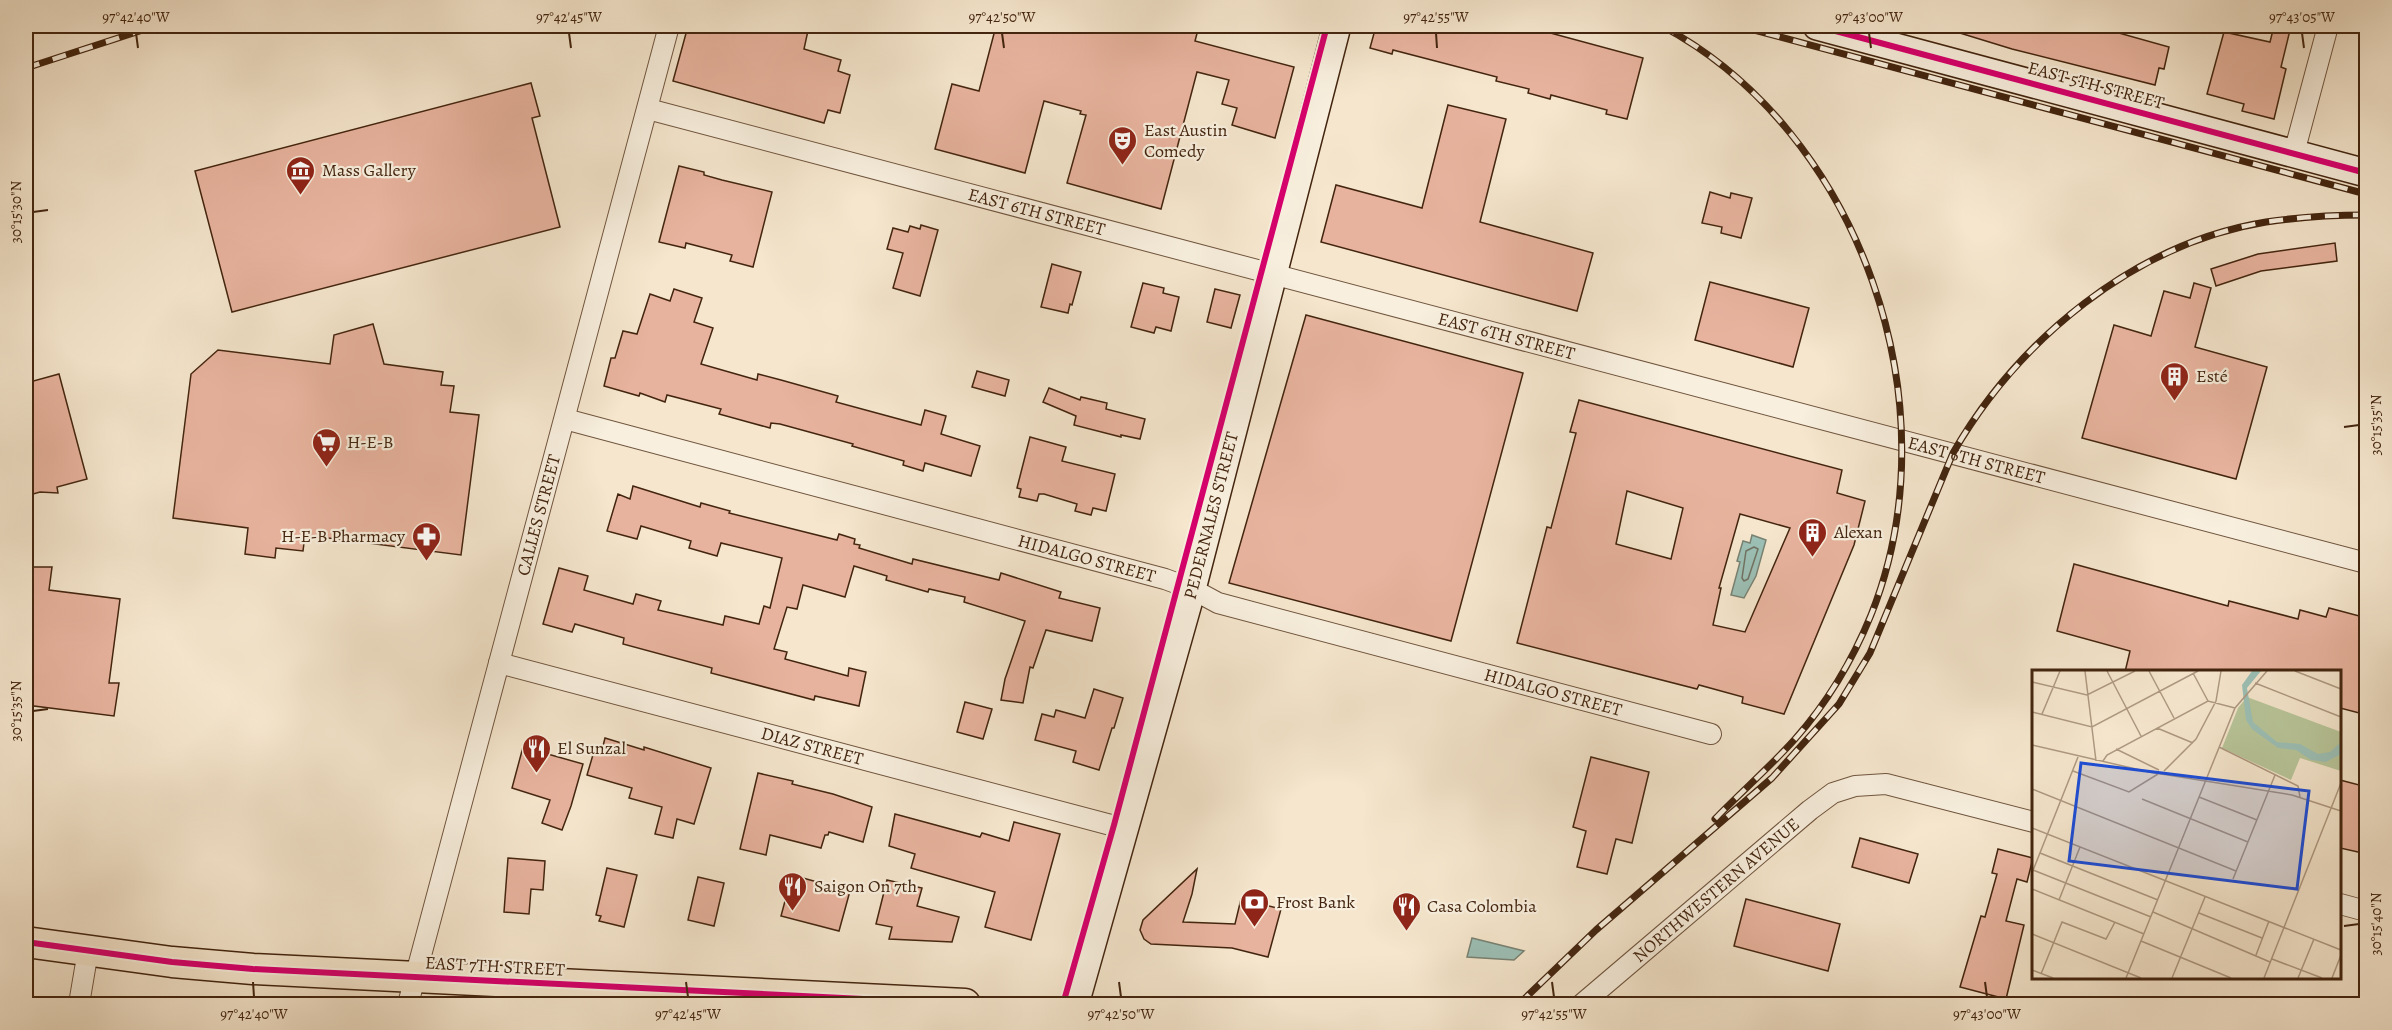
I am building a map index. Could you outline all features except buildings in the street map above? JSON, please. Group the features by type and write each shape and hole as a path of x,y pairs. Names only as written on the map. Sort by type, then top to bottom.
{"main road":[{"name":"EAST 7TH STREET","path":"26,942 172,962 253,969 412,991 965,1005"}],"street":[{"name":"CALLES STREET","path":"412,991 669,26"},
{"name":"PEDERNALES STREET","path":"1076,1005 1192,589 1337,26"},
{"name":"EAST 5TH STREET","path":"1817,26 2367,173"},
{"path":"2294,153 2328,26"},
{"name":"EAST 6TH STREET","path":"648,109 2367,563"},
{"name":"HIDALGO STREET","path":"565,419 1165,579 1192,589 1218,603 1711,734"},
{"name":"DIAZ STREET","path":"500,663 1126,829"},
{"name":"NORTHWESTERN AVENUE","path":"1582,1005 1810,810 1833,793 1855,786 1886,784 2032,821"},
{"path":"2341,904 2367,911"},
{"path":"80,1005 88,951"}],"water":[{"path":"1752,535 1766,540 1756,576 1744,598 1731,595 1743,541 1750,543"},
{"path":"1472,938 1524,951 1514,960 1467,957"}],"railway":[{"path":"26,68 155,26"},
{"path":"1662,26 1732,73 1790,133 1838,204 1873,282 1894,365 1902,450 1894,534 1871,615 1856,648 1828,696 1807,725 1776,760 1715,819"},
{"path":"1739,26 2366,194"},
{"path":"1519,1004 1596,930 1772,778 1839,704 1870,653 1953,453 1980,411 2011,372 2046,336 2085,303 2127,275 2171,251 2218,233 2279,220 2366,215"}],"cycle path":[{"path":"1063,1004 1114,825 1327,26"},
{"path":"1817,26 2366,173"},
{"path":"26,942 172,962 253,969 965,1004"}],"place":[{"name":"East Austin Comedy","path":"1123,166"},
{"name":"Mass Gallery","path":"301,196"},
{"name":"Esté","path":"2175,402"},
{"name":"H-E-B","path":"326,468"},
{"name":"Alexan","path":"1813,558"},
{"name":"H-E-B Pharmacy","path":"426,562"},
{"name":"El Sunzal","path":"536,774"},
{"name":"Saigon On 7th","path":"793,912"},
{"name":"Frost Bank","path":"1255,928"},
{"name":"Casa Colombia","path":"1406,932"}]}
